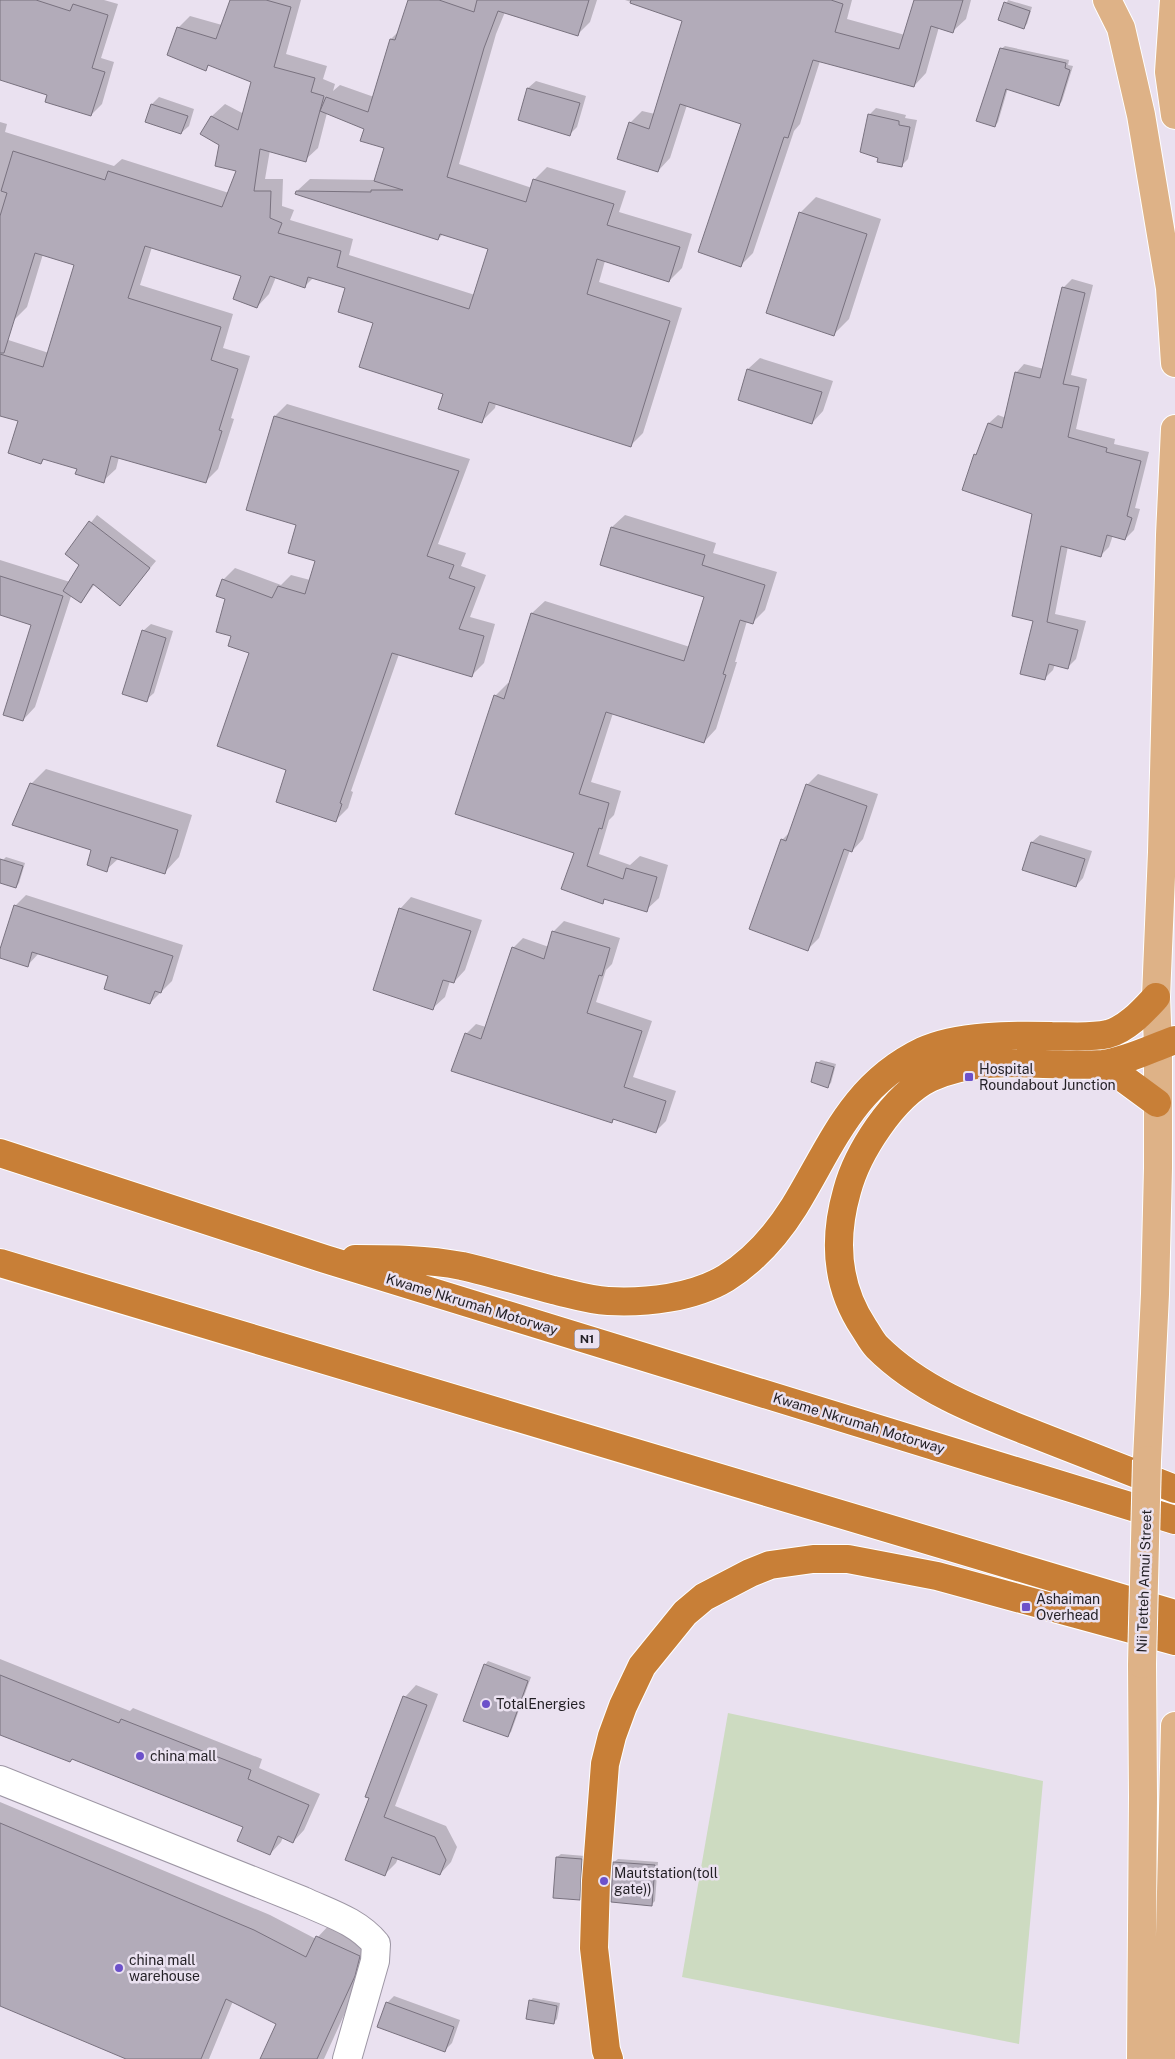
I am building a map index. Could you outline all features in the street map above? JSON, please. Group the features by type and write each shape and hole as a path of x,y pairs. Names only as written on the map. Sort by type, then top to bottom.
{"highway":[{"path":"325,1258 430,1260 462,1266 573,1295 607,1301 665,1297 700,1290 726,1278 752,1258 777,1232 794,1207 828,1145 848,1114 873,1085 897,1064 925,1050 959,1041 992,1036 1086,1037 1110,1034 1142,1012 1156,997"},
{"path":"1167,1043 1104,1064 972,1065 928,1078 894,1107 863,1151 851,1175 844,1201 838,1240 842,1280 854,1313 876,1346 904,1370 942,1394 980,1412 1175,1488"},
{"path":"1104,1064 1157,1103"},
{"name":"Kwame Nkrumah Motorway","path":"0,1153 325,1258 1175,1520"},
{"path":"0,1263 1175,1614"},
{"path":"609,2059 606,2050 594,1948 596,1880 605,1764 612,1736 623,1706 642,1666 685,1612 704,1597 750,1573 770,1565 813,1559 848,1558 937,1576 1175,1641"}],"main road":[{"path":"1107,0 1121,28 1141,115 1170,288 1175,363"},
{"path":"1174,0 1169,72 1175,115"},
{"name":"Nii Tetteh Amui Street","path":"1141,2059 1144,1797 1142,1664 1155,1294 1157,1103 1167,1043 1156,997 1175,429"},
{"path":"1167,2059 1175,1726"}],"street":[{"path":"0,1780 303,1901 352,1923 366,1933 376,1944 375,1961 347,2059"}],"green space":[{"path":"728,1713 1043,1781 1019,2044 682,1977"}],"building":[{"path":"0,0 36,0 70,11 73,4 108,15 92,68 105,72 91,116 45,102 47,95 0,80"},
{"path":"230,0 266,0 291,7 274,67 315,78 311,92 324,96 306,162 260,149 254,191 271,191 270,218 282,223 278,233 341,251 337,267 469,309 488,249 440,234 438,240 295,194 296,191 371,192 371,190 403,190 374,181 384,148 360,141 364,129 320,111 326,97 368,112 390,39 395,40 408,0 439,0 474,12 477,0 589,0 578,36 498,11 484,48 447,177 526,202 533,179 614,204 607,225 680,247 669,282 597,259 587,294 670,321 631,447 489,402 482,423 438,409 443,394 359,367 373,323 338,312 345,288 308,277 305,288 270,276 257,308 233,299 241,276 145,246 128,298 221,327 211,360 238,369 219,430 222,431 206,483 111,456 104,483 75,474 77,469 43,459 41,464 8,453 18,421 0,416 0,354 43,367 74,265 35,253 4,353 0,353 0,216 7,193 1,191 13,151 105,180 108,171 222,207 236,171 215,166 219,145 200,134 211,116 238,130 251,82 208,65 206,71 167,55 177,27 216,39"},
{"path":"631,0 831,0 843,4 835,32 899,49 914,0 963,0 953,33 931,26 914,87 813,60 788,138 784,137 741,267 698,252 741,124 680,104 658,172 617,159 629,122 649,129 682,21 630,3"},
{"path":"1004,2 1030,11 1024,29 998,20"},
{"path":"1000,48 1066,63 1065,68 1070,70 1059,106 1006,89 995,127 976,121"},
{"path":"527,88 580,103 570,136 518,120"},
{"path":"151,104 188,116 181,134 145,122"},
{"path":"868,114 899,121 899,125 910,127 902,167 877,162 878,158 860,152"},
{"path":"799,212 867,234 834,336 766,313"},
{"path":"1062,287 1085,293 1063,384 1079,387 1068,437 1107,448 1106,452 1141,461 1127,516 1132,518 1125,540 1107,535 1101,557 1061,546 1047,622 1078,630 1068,669 1049,664 1045,680 1020,674 1033,621 1012,616 1032,514 962,490 974,454 976,455 988,423 1002,428 1015,372 1040,378"},
{"path":"747,369 822,392 812,424 738,400"},
{"path":"274,416 459,471 427,556 454,565 449,578 475,587 459,629 484,636 472,677 392,653 340,803 342,804 336,822 276,802 286,770 217,746 249,653 228,646 231,636 216,632 225,599 216,596 222,579 272,598 278,586 305,594 315,561 288,553 296,525 246,510"},
{"path":"89,521 150,568 120,606 93,584 81,603 63,591 79,565 65,554"},
{"path":"611,527 705,555 702,565 765,585 753,624 740,620 723,674 726,675 704,743 606,712 579,794 609,803 602,829 599,828 587,866 623,879 626,868 657,877 647,912 604,899 603,904 561,889 574,853 455,814 494,695 504,699 531,613 684,661 704,597 600,565"},
{"path":"0,576 63,596 23,721 3,715 31,625 0,615"},
{"path":"142,630 166,638 147,702 122,694"},
{"path":"30,783 178,830 165,874 111,857 107,872 87,865 91,850 12,825"},
{"path":"806,784 867,806 852,852 844,849 808,951 749,929 781,839 786,841"},
{"path":"1031,842 1085,859 1076,887 1022,870"},
{"path":"0,859 23,866 16,888 0,883"},
{"path":"14,905 173,956 161,993 155,991 150,1004 104,989 108,976 32,952 28,967 0,958 0,949"},
{"path":"399,908 471,931 454,983 443,980 433,1010 373,990"},
{"path":"552,931 610,948 602,976 599,975 587,1013 642,1031 624,1087 666,1101 656,1133 613,1119 612,1123 451,1071 465,1033 481,1039 512,947 544,959"},
{"path":"816,1062 834,1067 828,1088 811,1082"},
{"path":"484,1664 528,1681 508,1737 463,1721"},
{"path":"0,1675 119,1723 121,1719 251,1770 248,1779 309,1805 293,1843 278,1836 270,1855 237,1841 243,1827 72,1759 70,1762 0,1735"},
{"path":"403,1696 427,1705 384,1817 435,1837 446,1860 440,1875 392,1857 385,1876 345,1860 369,1798 365,1797"},
{"name":"china mall warehouse","path":"0,1823 254,1930 306,1957 316,1936 360,1956 355,1976 317,2059 260,2059 276,2024 226,1999 201,2059 126,2059 0,2006"},
{"path":"556,1857 582,1859 580,1900 553,1898"},
{"path":"613,1862 655,1865 652,1906 611,1902"},
{"path":"529,2000 557,2006 554,2024 526,2019"},
{"path":"386,2002 454,2027 445,2052 377,2027"}],"place":[{"name":"Hospital Roundabout Junction","path":"969,1077"},
{"name":"Ashaiman Overhead","path":"1026,1607"},
{"name":"TotalEnergies","path":"486,1704"},
{"name":"china mall","path":"140,1756"},
{"name":"Mautstation(toll gate))","path":"604,1881"},
{"name":"china mall warehouse","path":"119,1968"}]}
